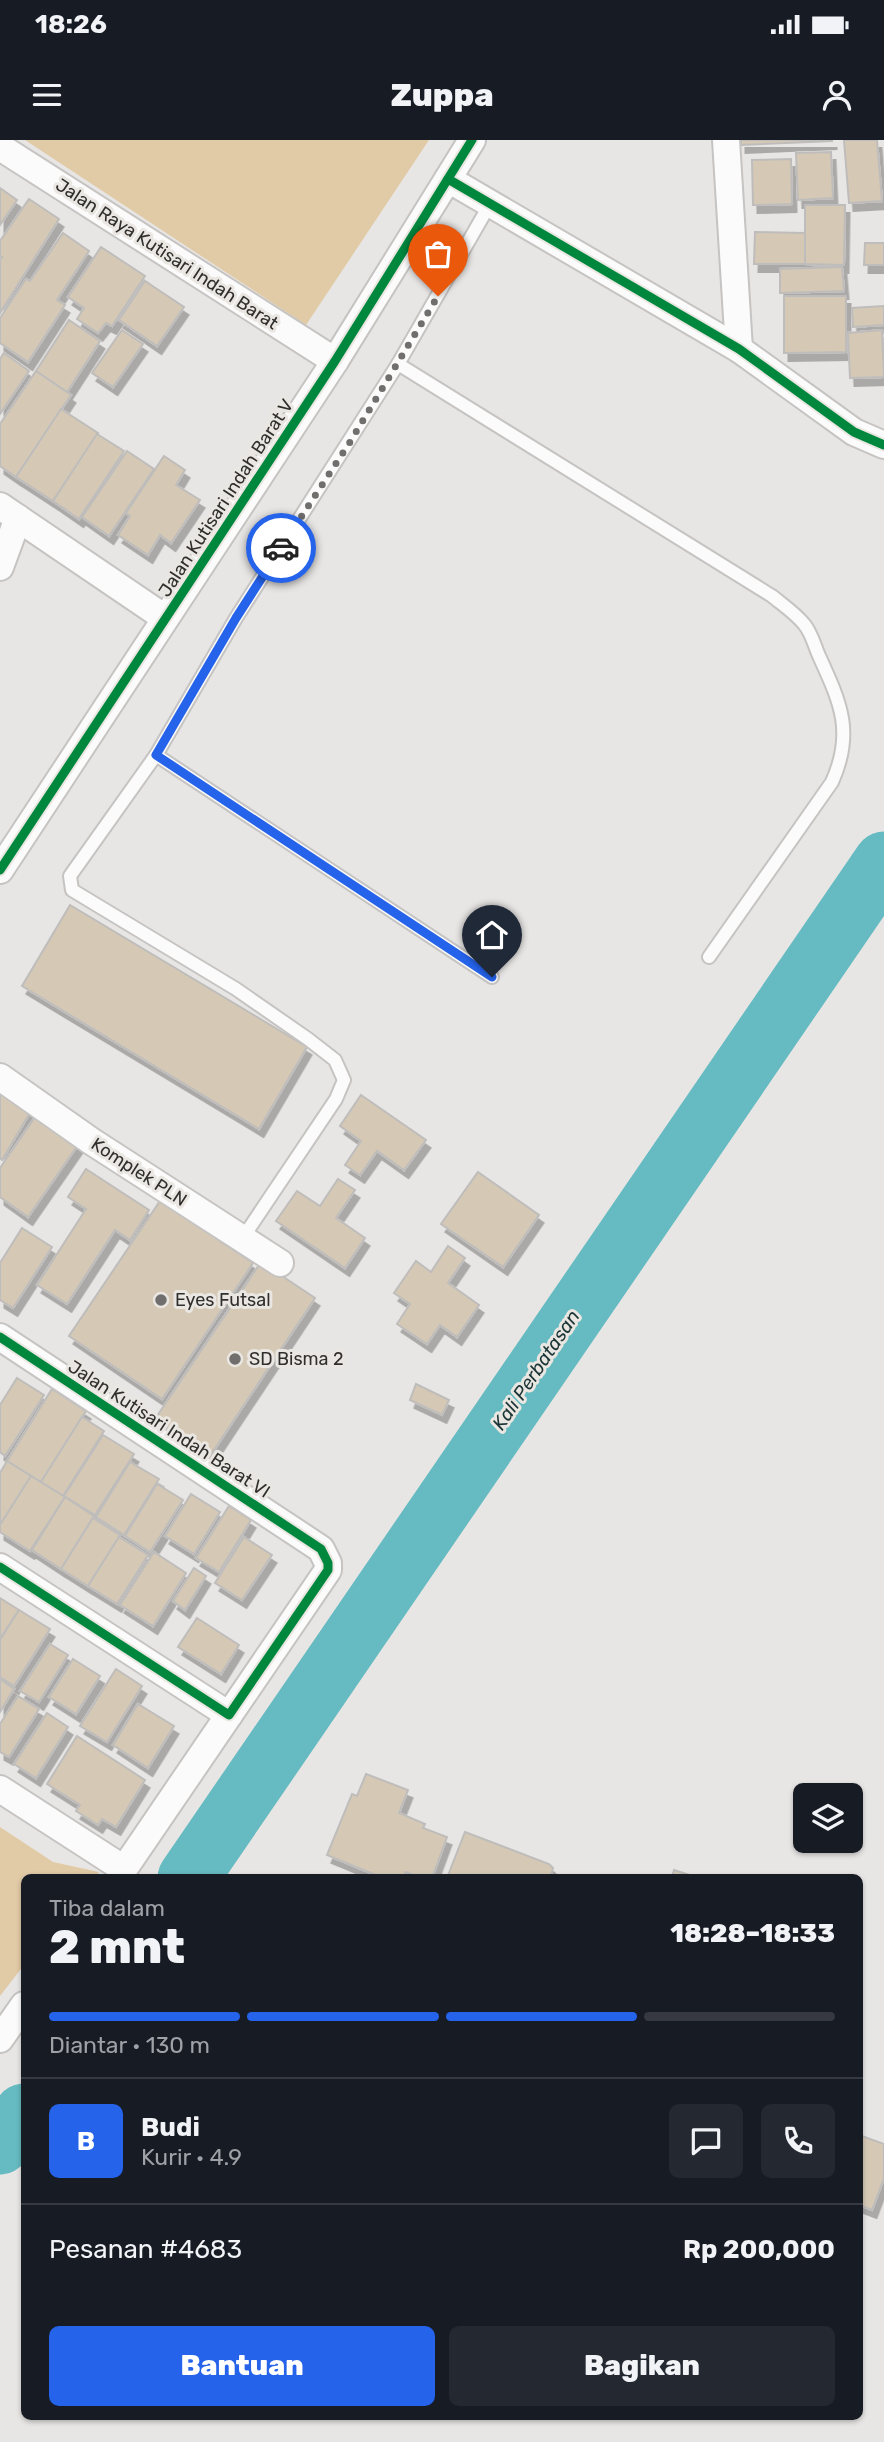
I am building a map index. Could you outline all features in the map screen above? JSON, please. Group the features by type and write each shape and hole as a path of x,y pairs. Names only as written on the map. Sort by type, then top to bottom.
{"street":[{"name":"Jalan Kutisari Indah Barat V","path":"0,870 335,361 472,140"},
{"path":"726,140 739,349"},
{"name":"Jalan Raya Kutisari Indah Barat","path":"0,147 335,361"},
{"path":"448,179 739,349 854,432 884,445"},
{"path":"0,566 9,512 165,618"},
{"name":"Komplek PLN","path":"0,1077 92,1141 280,1263"},
{"name":"Jalan Kutisari Indah Barat VI","path":"0,1336 321,1549 328,1563 325,1577 229,1715"},
{"path":"0,1567 229,1715 121,1873 0,1789"},
{"path":"0,2039 21,2009"}],"lane":[{"path":"242,1239 336,1099 344,1080 335,1060 308,1038 236,989 72,890 69,881 73,870 156,755 236,618 398,363 490,204"},
{"path":"398,363 772,596 806,626 834,685 843,728 842,758 832,782 709,957"},
{"path":"156,755 492,977"}],"shaded area":[{"path":"25,140 429,140 306,325"},
{"path":"0,1827 53,1862 99,1872 21,1874 21,1969 0,1996"}],"building":[{"path":"741,140 832,140 832,141 741,145"},
{"path":"844,140 877,140 882,201 849,203"},
{"path":"831,152 833,198 798,200 796,153"},
{"path":"791,159 792,204 753,205 752,160"},
{"path":"0,188 17,200 0,225"},
{"path":"29,199 59,219 0,313 0,241"},
{"path":"805,205 845,205 844,265 805,264"},
{"path":"755,232 805,233 805,264 754,264"},
{"path":"63,233 89,251 57,300 65,305 28,362 0,343 0,318 26,279 30,281"},
{"path":"865,243 884,243 884,265 864,265"},
{"path":"101,247 145,276 112,326 106,323 98,333 77,319 84,308 68,297"},
{"path":"842,267 844,291 780,293 780,269"},
{"path":"145,281 184,307 157,346 119,320"},
{"path":"784,296 846,296 846,352 784,353"},
{"path":"884,306 884,325 853,327 852,308"},
{"path":"69,320 100,341 67,392 36,371"},
{"path":"122,330 143,344 113,387 92,373"},
{"path":"882,330 884,377 850,378 848,333"},
{"path":"4,353 29,371 0,414 0,359"},
{"path":"36,371 71,395 16,477 0,466 0,424"},
{"path":"61,409 98,433 53,501 16,477"},
{"path":"97,434 124,451 79,519 53,501"},
{"path":"127,451 154,469 109,536 82,517"},
{"path":"164,456 185,470 176,485 200,500 171,543 160,535 148,555 118,535 130,516 126,513"},
{"path":"70,905 307,1047 259,1129 22,986"},
{"path":"0,1090 32,1109 2,1160 0,1158"},
{"path":"361,1095 426,1140 404,1170 377,1151 360,1175 345,1165 361,1141 340,1126"},
{"path":"40,1110 82,1139 28,1217 0,1197 0,1168"},
{"path":"86,1169 149,1210 130,1240 115,1230 67,1304 37,1285 86,1209 68,1197"},
{"path":"478,1172 539,1215 503,1267 441,1224"},
{"path":"338,1179 355,1190 336,1218 365,1238 345,1268 276,1221 297,1191 320,1206"},
{"name":"Eyes Futsal","path":"160,1201 253,1263 162,1399 69,1336"},
{"path":"22,1228 52,1247 13,1308 0,1300 0,1263"},
{"path":"448,1246 465,1258 448,1283 479,1305 457,1337 440,1325 427,1344 397,1324 410,1304 394,1293 416,1261 431,1272"},
{"name":"SD Bisma 2","path":"261,1262 315,1298 210,1456 155,1419"},
{"path":"17,1378 44,1395 5,1456 0,1452 0,1405"},
{"path":"416,1384 449,1400 442,1415 410,1400"},
{"path":"52,1389 86,1411 41,1482 7,1461"},
{"path":"82,1417 104,1431 63,1496 41,1482"},
{"path":"103,1435 134,1454 95,1515 64,1496"},
{"path":"7,1461 31,1476 0,1525 0,1473"},
{"path":"130,1462 159,1479 124,1535 96,1517"},
{"path":"31,1476 65,1497 30,1551 0,1532 0,1525"},
{"path":"157,1484 183,1500 150,1552 125,1536"},
{"path":"191,1494 220,1512 194,1554 165,1536"},
{"path":"65,1497 94,1516 61,1569 32,1550"},
{"path":"229,1506 251,1520 219,1572 196,1558"},
{"path":"93,1518 120,1535 88,1586 61,1569"},
{"path":"119,1537 148,1555 117,1604 88,1586"},
{"path":"244,1537 272,1555 242,1600 215,1583"},
{"path":"154,1552 186,1573 153,1626 120,1605"},
{"path":"194,1568 206,1576 185,1610 173,1601"},
{"path":"0,1598 19,1610 0,1639"},
{"path":"19,1610 50,1629 14,1686 0,1677 0,1640"},
{"path":"197,1618 239,1645 221,1674 178,1647"},
{"path":"50,1644 68,1655 39,1702 20,1691"},
{"path":"73,1659 100,1676 76,1714 49,1697"},
{"path":"116,1669 142,1686 107,1742 80,1726"},
{"path":"0,1679 14,1689 0,1712"},
{"path":"18,1696 39,1709 9,1757 0,1752 0,1724"},
{"path":"138,1704 174,1726 148,1768 113,1745"},
{"path":"47,1713 68,1727 36,1778 14,1764"},
{"path":"77,1736 145,1780 116,1827 102,1819 98,1825 76,1811 80,1805 47,1784"},
{"path":"366,1774 408,1790 399,1813 425,1824 423,1828 447,1837 433,1874 373,1874 327,1855 352,1794 357,1796"},
{"path":"465,1832 549,1864 553,1868 551,1874 449,1874"},
{"path":"863,2136 884,2144 884,2178 872,2210 863,2207"}],"waterway":[{"name":"Kali Perbatasan","path":"191,1874 884,862"},
{"name":"Kali Perbatasan","path":"0,2144 21,2118"}],"cycle path":[{"path":"0,870 335,361 472,140"},
{"path":"448,179 739,349 854,432 884,445"},
{"path":"0,1337 321,1549 328,1563 328,1570 229,1715 0,1567"}],"way so far":[{"path":"281,548 350,442 438,296"}],"place":[{"name":"Eyes Futsal","path":"161,1300"},
{"name":"SD Bisma 2","path":"235,1359"}],"route":[{"path":"281,548 236,618 156,755 492,977"}]}
